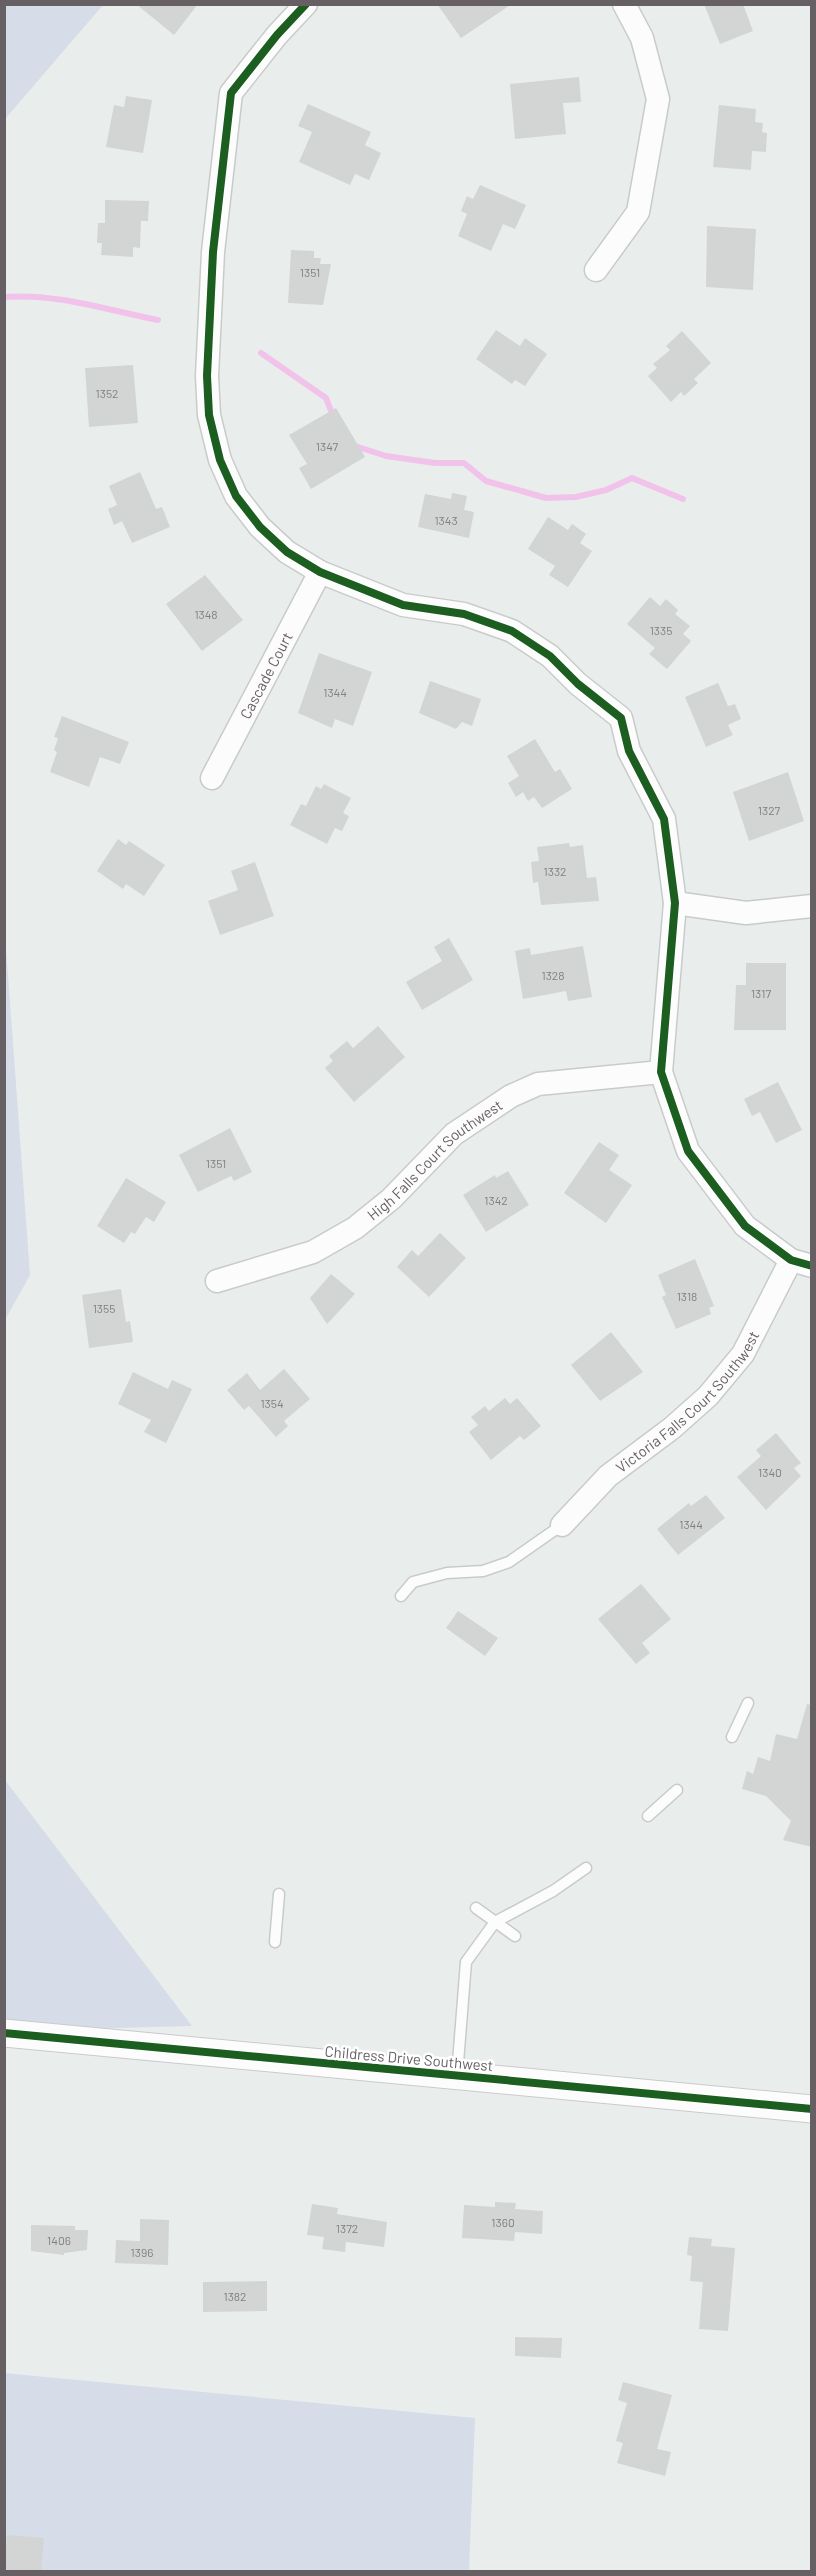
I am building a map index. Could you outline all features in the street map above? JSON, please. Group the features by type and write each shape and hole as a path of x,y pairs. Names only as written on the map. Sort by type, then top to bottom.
{"street":[{"path":"306,4 277,35 231,93 213,252 209,346 209,415 220,460 237,496 260,527 287,552 320,573 403,605 464,614 512,631 550,656 578,684 621,718 629,751 664,819 675,903 661,1072 688,1151 745,1226 801,1263"},
{"path":"596,270 638,212 658,99 642,38 624,4"},
{"name":"Cascade Court","path":"212,778 320,573"},
{"path":"675,903 746,914 812,906"},
{"name":"High Falls Court Southwest","path":"217,1281 313,1252 355,1228 391,1199 454,1134 511,1096 538,1084 661,1072"},
{"name":"Victoria Falls Court Southwest","path":"562,1525 608,1476 672,1428 708,1396 743,1354 801,1263"},
{"name":"Childress Drive Southwest","path":"4,2033 812,2109"}],"lane":[{"path":"402,1596 413,1582 447,1573 483,1571 509,1562 562,1525"},
{"path":"732,1737 748,1703"},
{"path":"648,1816 677,1790"},
{"path":"457,2076 466,1962 495,1922 553,1891 586,1868"},
{"path":"275,1942 279,1894"},
{"path":"476,1908 515,1936"}],"shaded area":[{"path":"4,5 103,5 5,119"},
{"path":"5,934 30,1275 4,1320"},
{"path":"5,1780 192,2026 5,2031"},
{"path":"4,2373 475,2418 469,2571 5,2571"}],"building":[{"path":"136,4 198,4 174,35"},
{"path":"437,4 512,4 461,38"},
{"path":"704,4 743,4 753,31 720,44"},
{"path":"579,77 581,102 563,103 566,134 515,139 510,84"},
{"path":"126,96 152,100 143,153 106,147 114,105 124,107"},
{"path":"308,104 371,132 365,145 381,153 369,180 355,174 350,185 299,162 312,132 298,126"},
{"path":"719,105 756,109 755,122 763,123 762,132 767,133 766,152 752,151 751,170 713,167"},
{"path":"480,185 526,205 515,229 503,224 491,251 458,236 467,214 461,211 467,196 473,199"},
{"path":"105,200 149,201 148,221 141,221 140,248 133,247 133,257 101,255 102,243 97,243 98,223 105,223"},
{"path":"707,226 756,229 753,290 706,287"},
{"path":"291,250 314,251 314,258 321,258 320,264 331,264 323,305 288,303"},
{"path":"496,330 520,346 525,338 547,354 525,386 515,380 512,384 476,359"},
{"path":"682,331 711,363 694,379 698,383 684,396 681,392 671,402 648,376 657,368 653,364 670,350 666,346"},
{"path":"133,365 138,423 89,427 85,368"},
{"path":"336,408 365,457 311,489 299,468 307,464 289,435"},
{"path":"140,472 156,509 162,507 170,527 132,543 122,521 114,525 108,509 117,505 109,486"},
{"path":"452,493 467,496 464,510 474,512 469,538 418,527 425,494 451,499"},
{"path":"548,517 568,530 572,524 586,534 580,543 592,551 568,587 549,575 555,566 528,549"},
{"path":"205,575 243,620 202,651 166,604"},
{"path":"650,597 660,606 666,599 678,610 675,614 690,626 683,634 691,641 667,669 649,654 655,648 627,624"},
{"path":"319,653 372,672 353,726 335,719 332,728 298,713"},
{"path":"430,681 481,699 472,726 462,722 456,729 419,713"},
{"path":"718,683 728,706 735,704 741,719 728,725 733,735 706,747 685,697"},
{"path":"62,716 129,742 120,764 100,757 89,787 50,772 57,752 54,750 58,738 54,737"},
{"path":"535,739 555,772 560,769 572,789 542,808 534,797 528,801 523,792 516,797 508,783 519,776 507,756"},
{"path":"788,772 804,821 749,841 733,792"},
{"path":"324,784 351,798 343,813 349,816 342,831 335,828 327,844 290,825 301,804 306,806 316,786 321,789"},
{"path":"118,839 126,845 129,841 165,865 144,896 126,884 123,889 97,871"},
{"path":"569,843 570,847 583,845 587,878 596,877 599,901 541,905 538,882 533,883 531,862 539,861 537,847"},
{"path":"255,862 274,916 220,935 208,901 238,890 231,871"},
{"path":"449,938 473,980 422,1010 406,982 442,961 434,947"},
{"path":"583,946 592,997 568,1001 566,991 523,999 515,951 530,948 531,955"},
{"path":"746,963 786,963 786,1030 734,1030 736,985 746,985"},
{"path":"378,1026 405,1057 354,1102 325,1068 333,1061 329,1056 347,1041 353,1048"},
{"path":"778,1082 802,1130 776,1143 760,1112 752,1116 744,1099"},
{"path":"230,1128 252,1172 234,1181 231,1176 198,1192 179,1155"},
{"path":"599,1142 619,1155 609,1170 632,1185 606,1223 564,1193"},
{"path":"508,1171 529,1205 486,1232 463,1195 495,1175 496,1178"},
{"path":"126,1178 166,1202 154,1222 146,1217 135,1234 131,1232 124,1243 97,1226"},
{"path":"440,1233 466,1258 429,1297 397,1267 412,1250 418,1256"},
{"path":"695,1259 714,1306 709,1308 711,1314 676,1329 662,1297 666,1295 658,1275"},
{"path":"331,1274 355,1294 327,1324 310,1298"},
{"path":"121,1289 126,1322 130,1321 133,1342 89,1348 82,1295"},
{"path":"611,1332 643,1372 600,1401 571,1365"},
{"path":"284,1369 310,1399 284,1421 288,1426 276,1437 249,1406 244,1410 227,1390 247,1373 260,1390"},
{"path":"133,1372 168,1389 172,1380 192,1389 166,1443 144,1432 151,1420 118,1404"},
{"path":"505,1398 510,1404 517,1398 541,1426 524,1440 520,1436 491,1460 469,1432 478,1425 471,1417 485,1406 489,1411"},
{"path":"776,1433 801,1463 794,1468 801,1476 766,1510 737,1477 761,1456 756,1450"},
{"path":"706,1495 725,1518 678,1555 657,1529 689,1503 691,1506"},
{"path":"641,1584 671,1619 642,1643 650,1653 636,1664 598,1619"},
{"path":"458,1611 498,1638 485,1656 446,1628"},
{"path":"807,1704 812,1705 812,1847 783,1840 791,1821 766,1796 742,1789 747,1771 753,1774 758,1757 770,1761 776,1734 797,1739"},
{"path":"495,2202 516,2203 515,2209 543,2211 542,2234 515,2232 514,2241 462,2238 464,2205 495,2207"},
{"path":"312,2204 338,2208 337,2214 387,2222 384,2247 346,2242 345,2252 322,2249 324,2237 307,2235"},
{"path":"140,2219 169,2220 168,2265 115,2263 116,2240 140,2241"},
{"path":"31,2225 75,2226 75,2230 88,2230 87,2250 64,2253 64,2255 31,2251"},
{"path":"689,2237 712,2239 711,2246 735,2248 728,2331 699,2329 703,2282 690,2281 692,2256 687,2255"},
{"path":"267,2281 267,2311 203,2312 203,2282"},
{"path":"515,2337 562,2338 561,2358 515,2356"},
{"path":"623,2382 672,2395 657,2449 671,2452 665,2476 617,2463 623,2443 616,2441 627,2403 618,2400"},
{"path":"7,2535 44,2538 41,2571 4,2571"}],"waterway":[{"path":"4,297 24,296 62,300 158,320"},
{"path":"261,353 326,398 333,416"},
{"path":"355,446 386,456 435,463 464,463 486,481 546,498 576,497 606,490 632,478 683,499"}],"cycle path":[{"path":"306,4 277,35 231,93 213,252 207,376 209,415 220,460 236,496 260,527 287,552 320,572 403,605 464,614 512,631 550,656 578,684 621,718 629,751 664,819 675,903 661,1072 688,1151 745,1226 791,1260 812,1266"},
{"path":"4,2033 812,2109"}]}
